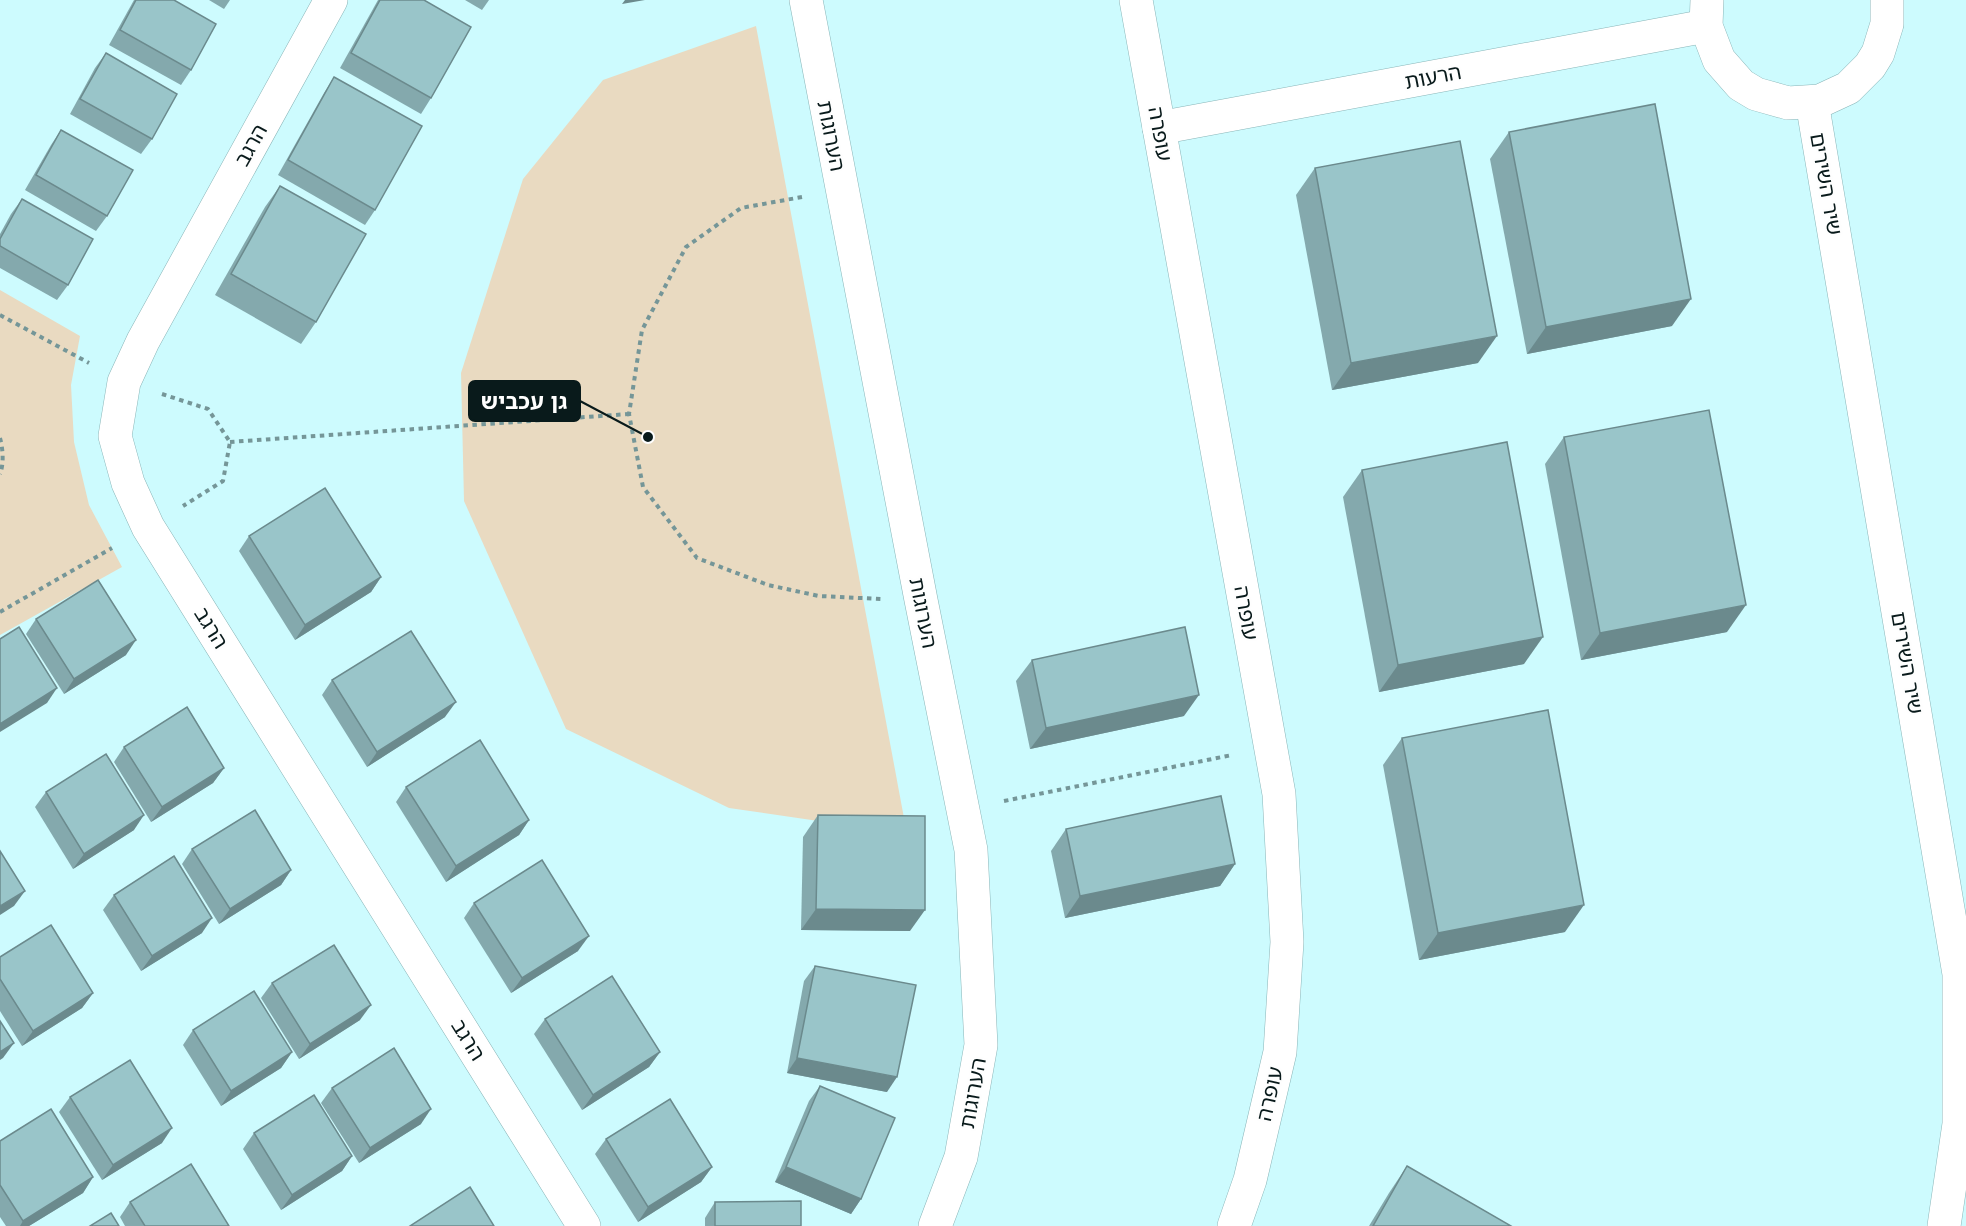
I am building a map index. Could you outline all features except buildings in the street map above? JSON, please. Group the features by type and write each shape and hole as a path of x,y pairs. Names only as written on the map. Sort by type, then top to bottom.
{"street":[{"name":"הרגב","path":"331,0 143,341 124,382 115,436 128,483 148,527 584,1226"},
{"name":"הערוגות","path":"806,0 841,190 971,850 981,1045 961,1157 936,1226"},
{"name":"עופרה","path":"1136,0 1279,794 1287,942 1280,1052 1250,1180 1234,1226"},
{"path":"1706,13 1719,60 1741,85 1756,94 1788,103 1812,102 1820,101 1848,88 1870,66 1878,53 1887,24 1887,0"},
{"name":"הרעות","path":"1159,128 1706,13"},
{"name":"שיר השירים","path":"1812,102 1959,974 1959,1124 1944,1226"}],"path":[{"path":"841,190 741,208 686,248 642,330 629,414 642,487 697,558 768,585 819,597 921,600"},
{"path":"230,442 629,414"},
{"path":"0,438 2,469 0,474"},
{"path":"963,810 1270,747"}],"shaded area":[{"path":"756,26 907,834 729,808 566,729 464,501 461,373 523,179 603,80"},
{"path":"0,290 80,336 71,385 74,442 89,505 122,567 0,635"}],"place":[{"name":"גן עכביש","path":"648,437"}]}
